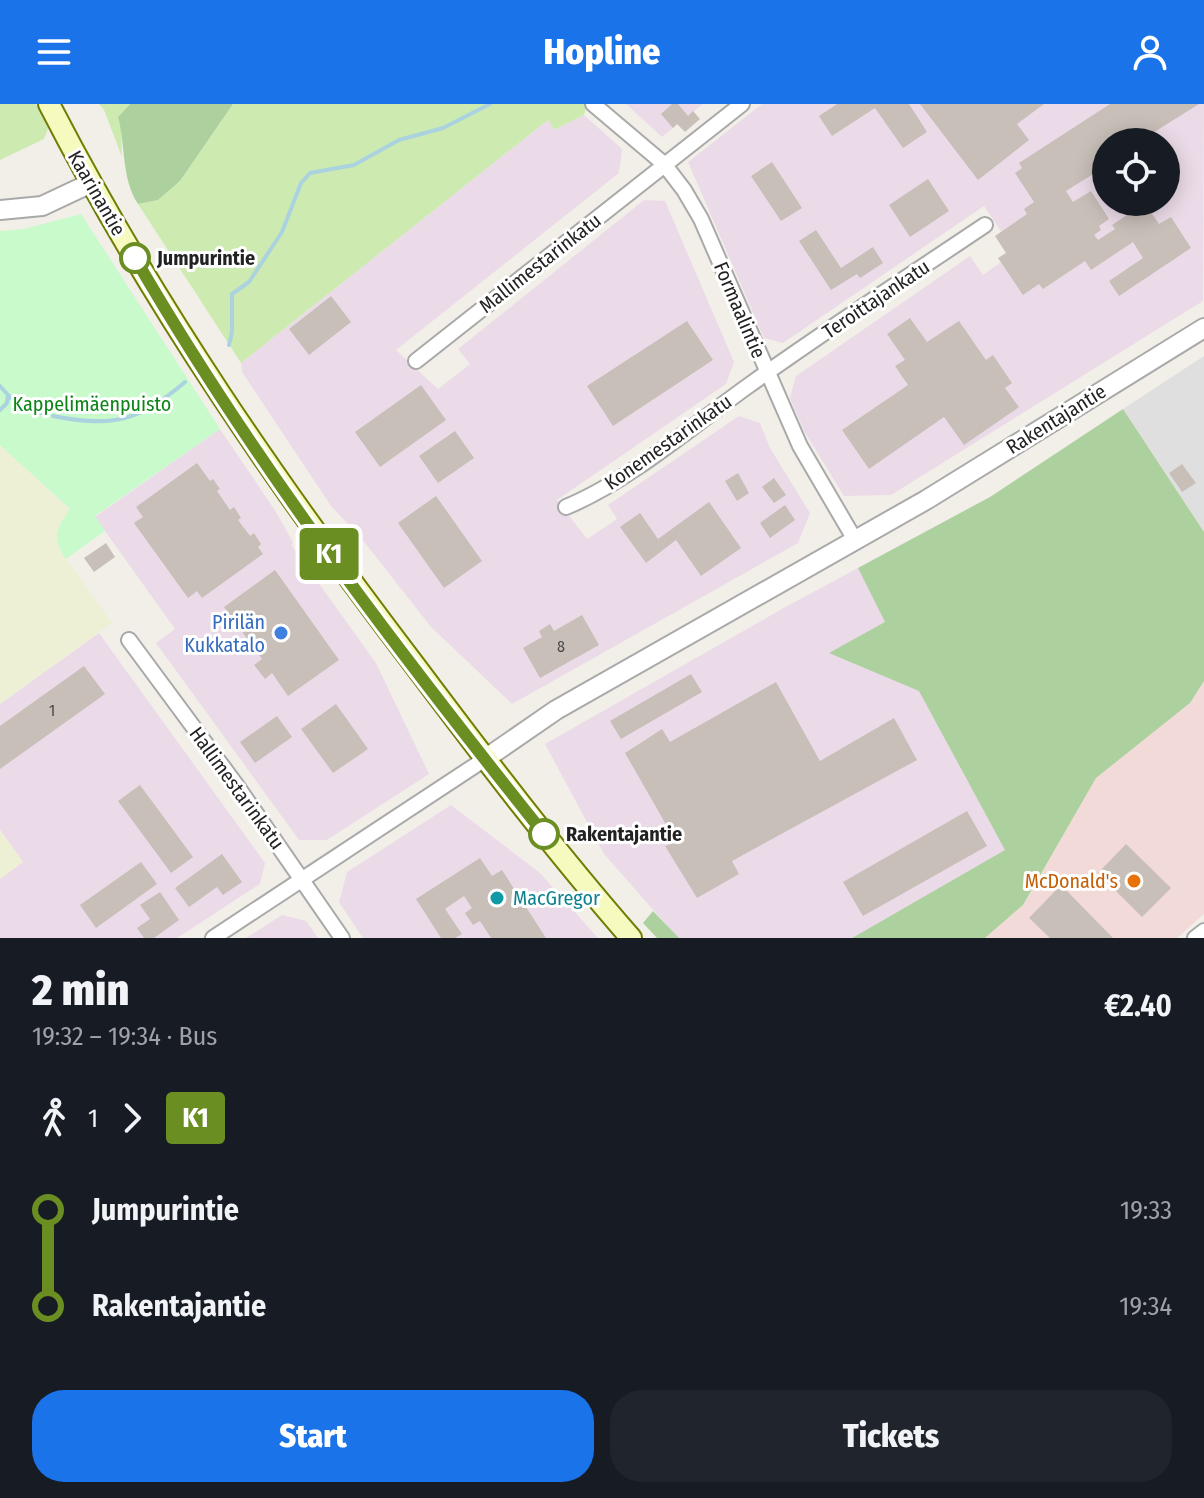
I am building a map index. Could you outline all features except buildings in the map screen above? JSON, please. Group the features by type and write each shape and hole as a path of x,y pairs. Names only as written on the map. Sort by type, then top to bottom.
{"main road":[{"name":"Kaarinantie","path":"49,104 143,272 324,547 485,759 631,938"}],"street":[{"name":"Formaalintie","path":"593,104 664,164 684,190 701,219 800,446 855,540"},
{"name":"Mallimestarinkatu","path":"416,361 742,104"},
{"path":"0,210 42,206 91,183"},
{"name":"Teroittajankatu","path":"767,372 985,225"},
{"name":"Rakentajantie","path":"213,938 556,710 855,540 1204,328"},
{"name":"Konemestarinkatu","path":"566,507 588,497 635,466 767,372"},
{"name":"Hallimestarinkatu","path":"129,640 303,879 342,938"},
{"path":"1195,938 1204,931"}],"shaded area":[{"path":"626,104 703,104 662,137"},
{"path":"762,104 1204,104 1203,301 891,495 844,496 804,431 790,398 796,376 970,256 983,275 1015,252 984,206 783,343 764,338 688,162"},
{"path":"584,115 622,149 619,173 396,350 438,389 470,364 458,349 644,200 665,201 734,362 726,384 557,500 587,539 617,519 608,505 739,416 760,423 770,448 810,513 798,543 512,704 431,627 361,538 331,506 242,372 241,363 548,120 554,130"},
{"path":"1204,356 1204,532 1123,409"},
{"path":"220,429 276,512 293,542 292,546 376,663 429,774 327,840 299,840 156,643 175,629 95,517"},
{"path":"990,497 1006,850 852,938 678,938 604,854 545,744 789,605"},
{"path":"99,633 265,863 260,884 177,938 0,938 0,879 23,862 0,830 0,704"},
{"path":"1204,681 1204,914 1177,938 985,938 1023,905 1096,778 1190,703"},
{"path":"451,805 540,873 598,938 363,938 339,902 347,872"},
{"path":"282,915 306,921 318,938 246,938"}],"green space":[{"path":"0,104 36,104 48,129 44,139 0,160"},
{"path":"99,104 130,104 118,117 122,157 104,110"},
{"path":"130,104 233,104 180,181 158,200 138,204 126,173 118,117"},
{"path":"233,104 587,104 584,115 554,130 548,120 241,363 138,204 158,200 180,181"},
{"name":"Kappelimäenpuisto","path":"81,214 220,429 95,516 105,531 66,559 58,544 57,533 70,509 0,445 0,231 24,229"},
{"path":"1123,409 1204,532 1204,681 1190,703 1096,778 1023,905 985,938 852,938 1005,850 919,691 829,653 885,622 858,568 990,497"},
{"path":"0,445 70,510 58,547 112,623 0,704"},
{"path":"0,830 23,862 0,879"},
{"path":"653,911 679,938 657,938 643,923"}],"waterway":[{"path":"229,345 232,294 249,282 282,232 301,183 310,173 354,165 399,140 443,128 490,104"},
{"path":"53,416 92,421 124,418 153,405 185,382"},
{"path":"0,386 8,395 7,403 0,410"},
{"path":"8,395 19,406 41,413"}],"bus line":[{"name":"K1","path":"135,258 234,416 324,547 544,834"}],"place":[{"name":"Jumpurintie","path":"135,258"},
{"name":"Pirilän Kukkatalo","path":"281,633"},
{"name":"Rakentajantie","path":"544,834"},
{"name":"McDonald's","path":"1134,881"},
{"name":"MacGregor","path":"497,898"}]}
